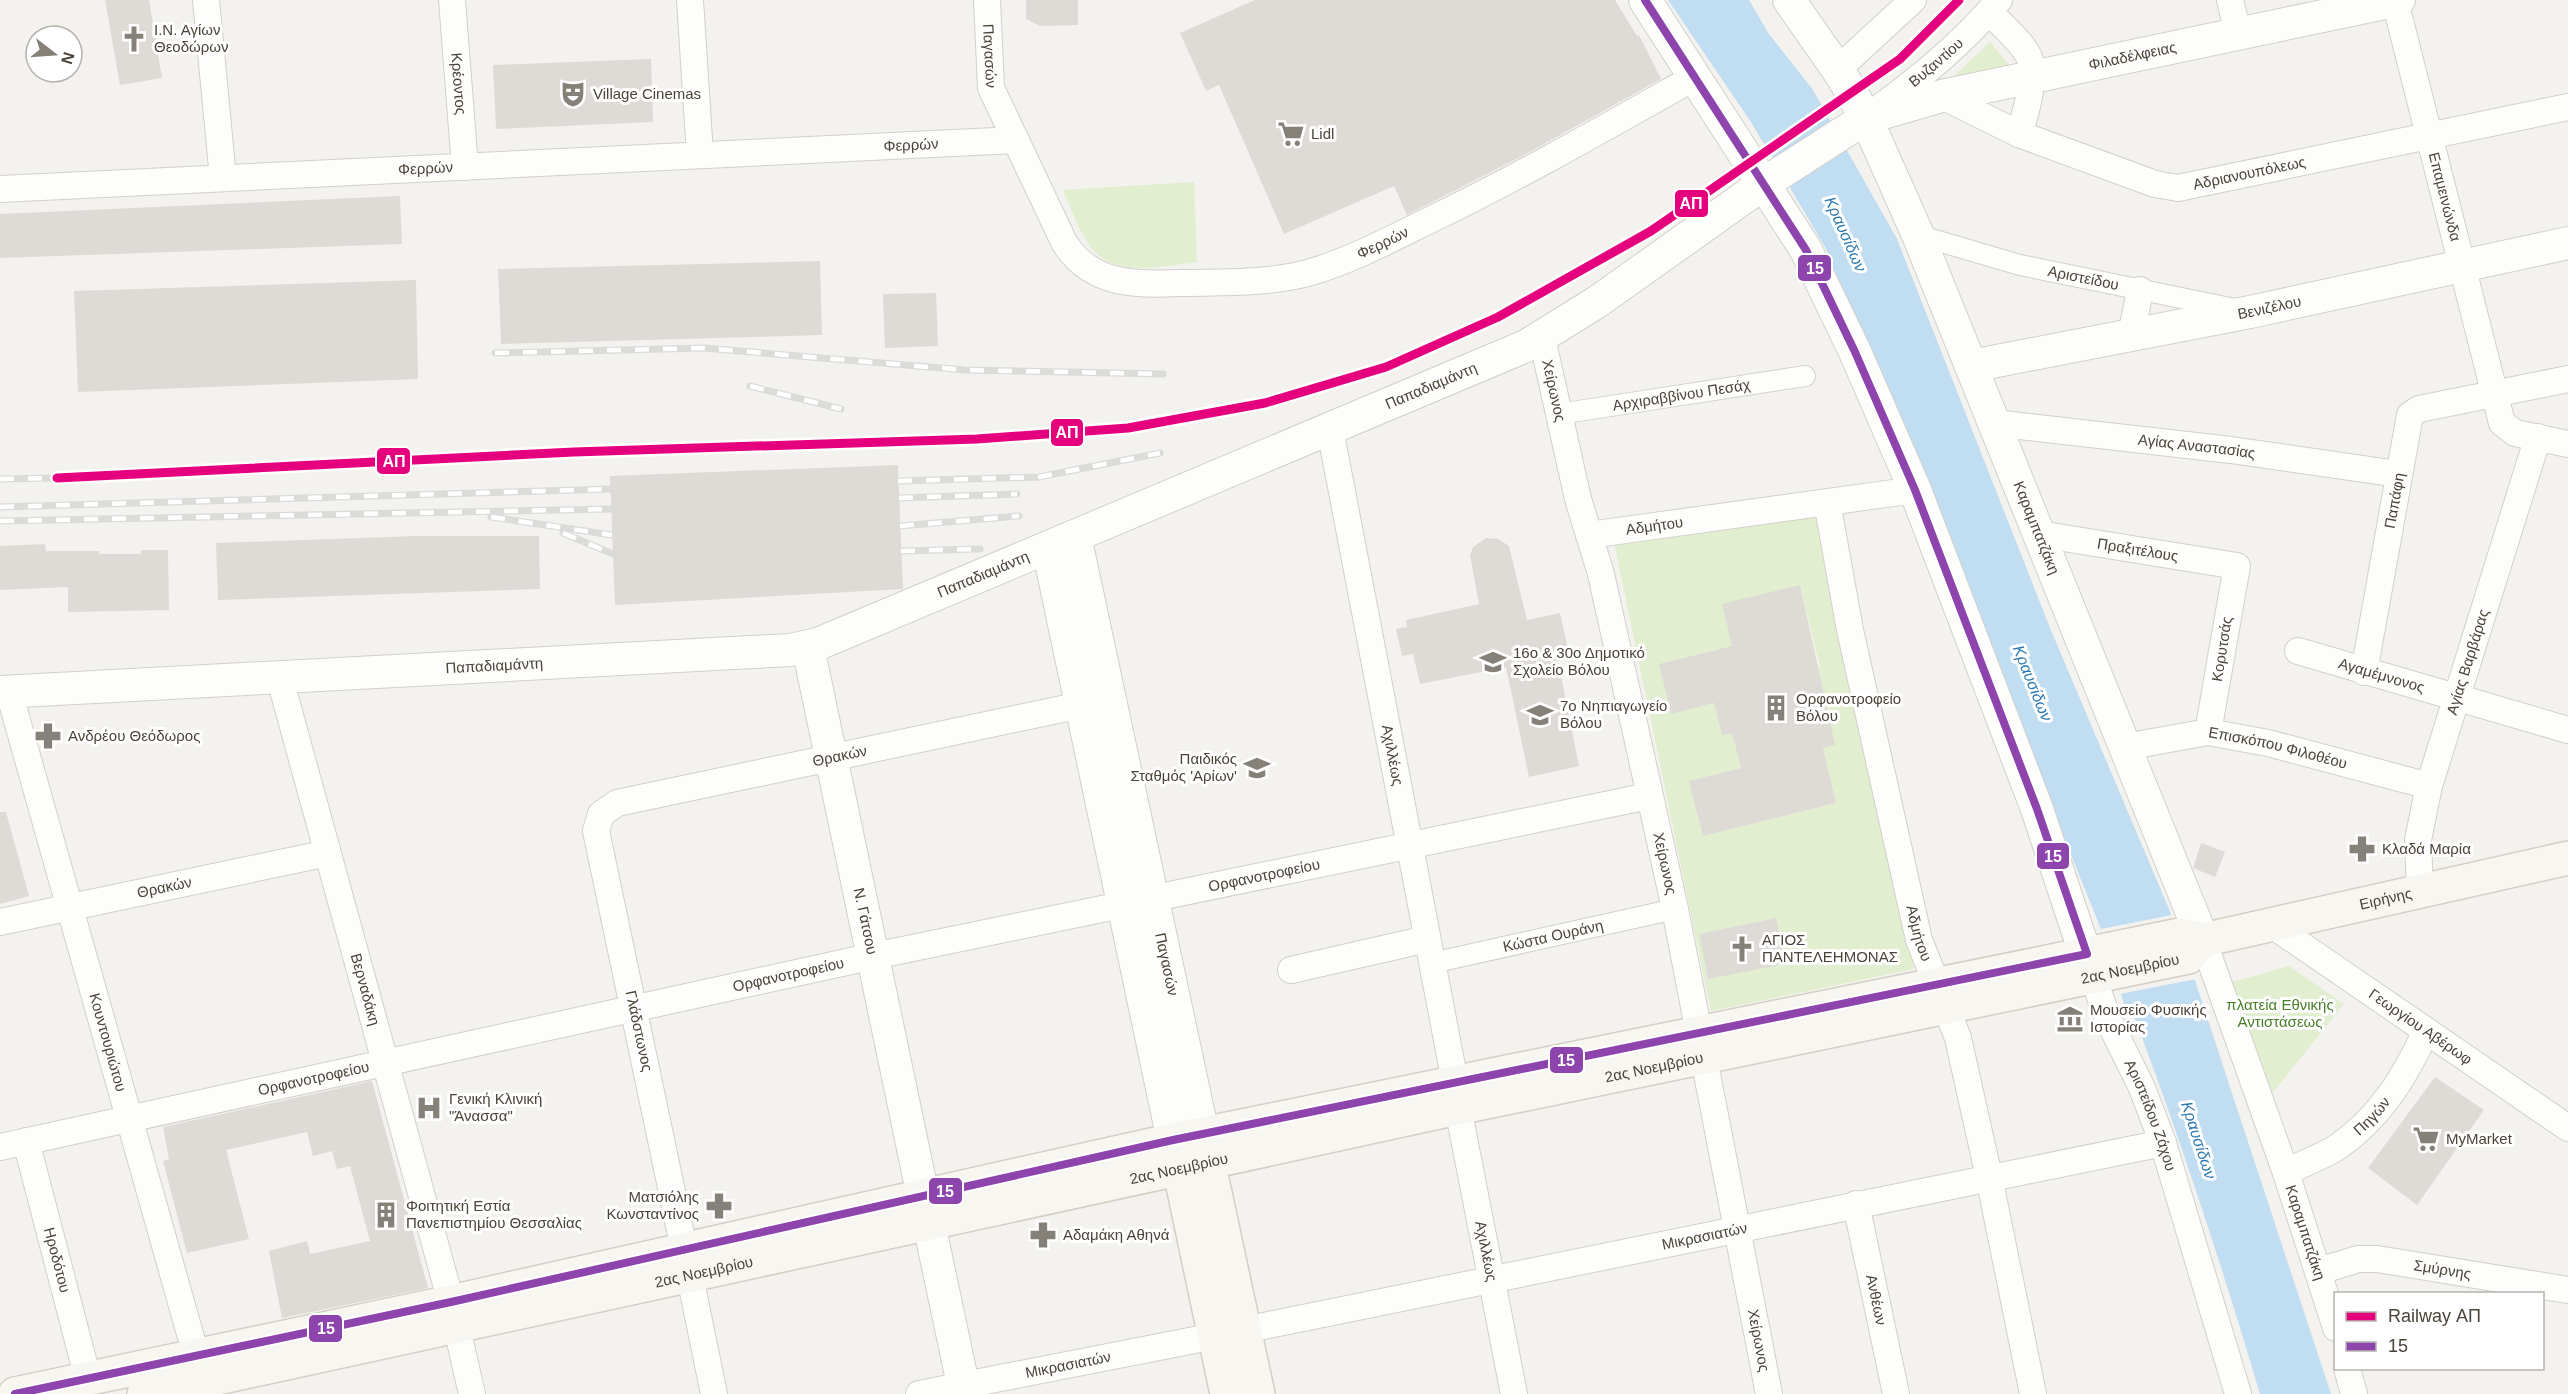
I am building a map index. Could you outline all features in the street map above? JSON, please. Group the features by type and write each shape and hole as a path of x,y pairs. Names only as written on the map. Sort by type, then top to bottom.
{"main road":[{"name":"Ειρήνης","path":"2190,944 2568,858"},
{"name":"2ας Νοεμβρίου","path":"144,1394 202,1377 454,1314 1191,1151 2190,944"},
{"name":"Παγασών","path":"1191,1151 1229,1333 1258,1394"},
{"name":"Παγασών","path":"1227,1394 1229,1333"},
{"name":"2ας Νοεμβρίου","path":"15,1394 88,1379 202,1377"}],"street":[{"path":"206,0 223,178"},
{"name":"Κρέοντος","path":"452,0 465,167"},
{"path":"690,0 700,155"},
{"name":"Παγασών","path":"987,0 990,88 1016,140"},
{"name":"Αριστείδου Ζάχου","path":"1645,0 1695,77 1771,179 1813,263 1915,490 2037,809 2100,963 2108,1019 2142,1088 2163,1143 2238,1394"},
{"name":"Καραμπατζάκη","path":"1789,0 1837,70 1858,122 1918,235 2125,747 2190,944 2286,1173 2334,1321"},
{"path":"1837,70 1912,0"},
{"path":"2230,0 2238,34"},
{"name":"Φιλαδέλφειας","path":"1858,122 1942,96 2397,0"},
{"name":"Επαμεινώνδα","path":"2397,0 2429,138 2502,423 2509,429 2538,437"},
{"path":"1994,6 2031,63 2028,105 2019,134"},
{"name":"Βυζαντίου","path":"1858,122 1914,82 1994,6"},
{"name":"Φερρών","path":"0,189 1016,140 1069,249 1097,274 1129,284 1266,280 1312,272 1404,233 1551,158 1695,77"},
{"name":"Αδριανουπόλεως","path":"1942,96 2019,134 2156,184 2178,188 2429,138 2568,107"},
{"name":"Παπαδιαμάντη","path":"5,692 280,679 808,647 1506,356 1542,338 1771,179 1858,122"},
{"name":"Αριστείδου","path":"1918,235 2020,265 2250,312"},
{"name":"Βενιζέλου","path":"1971,366 2250,312 2568,243"},
{"path":"2131,336 2140,290"},
{"name":"Χείρωνος","path":"1542,338 1578,500 1600,574 1675,909 1769,1394"},
{"name":"Αρχιραββίνου Πεσάχ","path":"1559,414 1805,376"},
{"path":"2494,395 2568,379"},
{"name":"Παπάφη","path":"2364,672 2410,415 2419,409 2494,395"},
{"name":"Αγίας Αναστασίας","path":"1994,423 2220,448 2398,474"},
{"name":"Αχιλλέως","path":"1330,429 1514,1394"},
{"path":"2538,437 2568,444"},
{"name":"Αγίας Βαρβάρας","path":"2420,891 2418,840 2429,786 2538,437"},
{"name":"Αδμήτου","path":"1589,535 1915,490"},
{"name":"Αδμήτου","path":"1827,502 1850,630 1918,940 1958,1038 2033,1394"},
{"name":"Πραξιτέλους","path":"2039,534 2236,566"},
{"name":"Παγασών","path":"1062,542 1081,705 1138,900"},
{"name":"Παγασών","path":"1062,542 1191,1151"},
{"name":"Κορυτσάς","path":"2208,732 2236,566"},
{"name":"Ν. Γάτσου","path":"808,647 964,1390"},
{"name":"Αγαμέμνονος","path":"2298,651 2568,730"},
{"name":"Βερναδάκη","path":"280,679 454,1314 472,1394"},
{"name":"Κουντουριώτου","path":"5,692 202,1377"},
{"name":"Θρακών","path":"601,814 617,803 1081,705"},
{"name":"Επισκόπου Φιλοθέου","path":"2125,747 2208,732 2268,742 2429,786"},
{"name":"Ορφανοτροφείου","path":"0,1147 874,956 1649,796"},
{"name":"Γλάδστωνος","path":"601,814 596,831 714,1394"},
{"name":"Θρακών","path":"0,922 328,853"},
{"name":"Κώστα Ουράνη","path":"1432,963 1675,909"},
{"name":"Γεωργίου Αβέρωφ","path":"2272,925 2568,1128"},
{"path":"1291,970 1427,939"},
{"name":"Πηγών","path":"2286,1173 2338,1146 2366,1122 2403,1079 2426,1031"},
{"name":"Ηροδότου","path":"26,1141 88,1379"},
{"name":"Μικρασιατών","path":"919,1394 964,1390 1737,1228 2163,1143"},
{"name":"Ανθέων","path":"1857,1204 1896,1394"},
{"name":"Σμύρνης","path":"2319,1271 2358,1260 2377,1259 2568,1290"},
{"path":"2348,1370 2354,1394"}],"green space":[{"path":"1990,42 2013,70 1950,80"},
{"path":"1194,182 1197,262 1140,268 1112,263 1090,246 1063,190"},
{"path":"1823,515 1840,621 1914,969 1711,1011 1614,542","holes":["1800,585 1820,667 1795,674 1834,745 1823,748 1836,803 1703,836 1690,781 1741,768 1732,733 1722,735 1719,722 1724,701 1671,713 1660,664 1718,649 1735,658","1776,918 1785,963 1708,979 1700,934"]},
{"name":"πλατεία Εθνικής Αντιστάσεως","path":"2289,966 2344,1004 2266,1101 2222,985"}],"water":[{"name":"Κραυσίδων","path":"1668,0 1749,0 1769,34 1813,90 1897,239 2050,628 2180,935 2331,1394 2260,1394 2200,1204 2134,1016 2128,1017 2101,929 1825,247 1751,122"}],"pier":[{"path":"2172,915 2196,979 2120,994 2101,929"}],"building":[{"name":"Ι.Ν. Αγίων Θεοδώρων","path":"105,0 149,0 162,78 120,85"},
{"path":"1026,0 1078,0 1078,25 1040,26 1026,19"},
{"path":"1255,0 1615,0 1637,36 1639,35 1661,79 1524,155 1407,215 1394,186 1284,234 1219,85 1206,91 1180,33"},
{"name":"Village Cinemas","path":"651,59 653,122 496,129 493,65"},
{"path":"400,196 402,244 0,258 0,214"},
{"path":"820,261 822,335 501,344 498,269"},
{"path":"416,280 418,379 78,392 74,291"},
{"path":"936,293 938,346 885,348 883,294"},
{"path":"898,465 903,589 615,605 610,476"},
{"path":"416,536 539,536 540,589 218,600 216,543"},
{"path":"1486,538 1498,539 1509,546 1527,620 1560,613 1569,653 1557,656 1579,766 1529,777 1506,667 1420,684 1413,654 1402,656 1396,629 1407,627 1406,620 1479,604 1470,555 1473,547"},
{"path":"45,544 46,551 99,551 99,554 141,554 141,550 168,550 169,610 68,612 68,587 0,590 0,546"},
{"name":"Ορφανοτροφείο Βόλου","path":"1800,585 1835,745 1823,748 1836,803 1703,836 1689,781 1741,768 1732,733 1722,735 1714,703 1671,714 1659,664 1732,646 1722,604"},
{"path":"0,812 6,812 29,896 0,904"},
{"path":"2201,843 2225,852 2215,877 2193,868"},
{"name":"ΑΓΙΟΣ ΠΑΝΤΕΛΕΗΜΟΝΑΣ","path":"1776,918 1785,964 1708,979 1699,934"},
{"name":"MyMarket","path":"2435,1077 2484,1110 2417,1205 2368,1168"},
{"path":"372,1081 428,1288 282,1318 269,1251 307,1241 310,1254 370,1241 350,1166 337,1169 332,1151 313,1156 307,1132 226,1150 249,1239 187,1253 163,1161 169,1159 163,1127"}],"railway":[{"path":"495,353 704,348 965,370 1163,374"},
{"path":"750,386 841,409"},
{"path":"898,481 1039,477 1160,453"},
{"path":"0,479 57,478"},
{"path":"0,507 611,489"},
{"path":"899,498 1017,494"},
{"path":"0,521 611,509"},
{"path":"900,526 1019,516"},
{"path":"491,517 612,535"},
{"path":"563,533 613,554"},
{"path":"901,551 980,549"}],"rail line":[{"name":"ΑΠ","path":"57,478 574,452 977,439 1128,428 1265,403 1386,367 1498,317 1651,231 1900,59 1959,0"}],"transit line":[{"name":"15","path":"15,1394 451,1302 1173,1140 2087,954 2037,809 1915,490 1855,352 1806,250 1645,0"}],"place":[{"name":"Ι.Ν. Αγίων Θεοδώρων","path":"134,39"},
{"name":"Village Cinemas","path":"573,94"},
{"name":"Lidl","path":"1291,134"},
{"name":"16ο & 30ο Δημοτικό Σχολείο Βόλου","path":"1493,662"},
{"name":"Ορφανοτροφείο Βόλου","path":"1776,708"},
{"name":"7ο Νηπιαγωγείο Βόλου","path":"1540,715"},
{"name":"Ανδρέου Θεόδωρος","path":"48,736"},
{"name":"Παιδικός Σταθμός 'Αρίων'","path":"1257,768"},
{"name":"Κλαδά Μαρία","path":"2362,849"},
{"name":"ΑΓΙΟΣ ΠΑΝΤΕΛΕΗΜΟΝΑΣ","path":"1742,949"},
{"name":"Μουσείο Φυσικής Ιστορίας","path":"2070,1019"},
{"name":"Γενική Κλινική \"Άνασσα\"","path":"429,1108"},
{"name":"MyMarket","path":"2426,1139"},
{"name":"Ματσιόλης Κωνσταντίνος","path":"719,1206"},
{"name":"Φοιτητική Εστία Πανεπιστημίου Θεσσαλίας","path":"386,1215"},
{"name":"Αδαμάκη Αθηνά","path":"1043,1235"}]}
